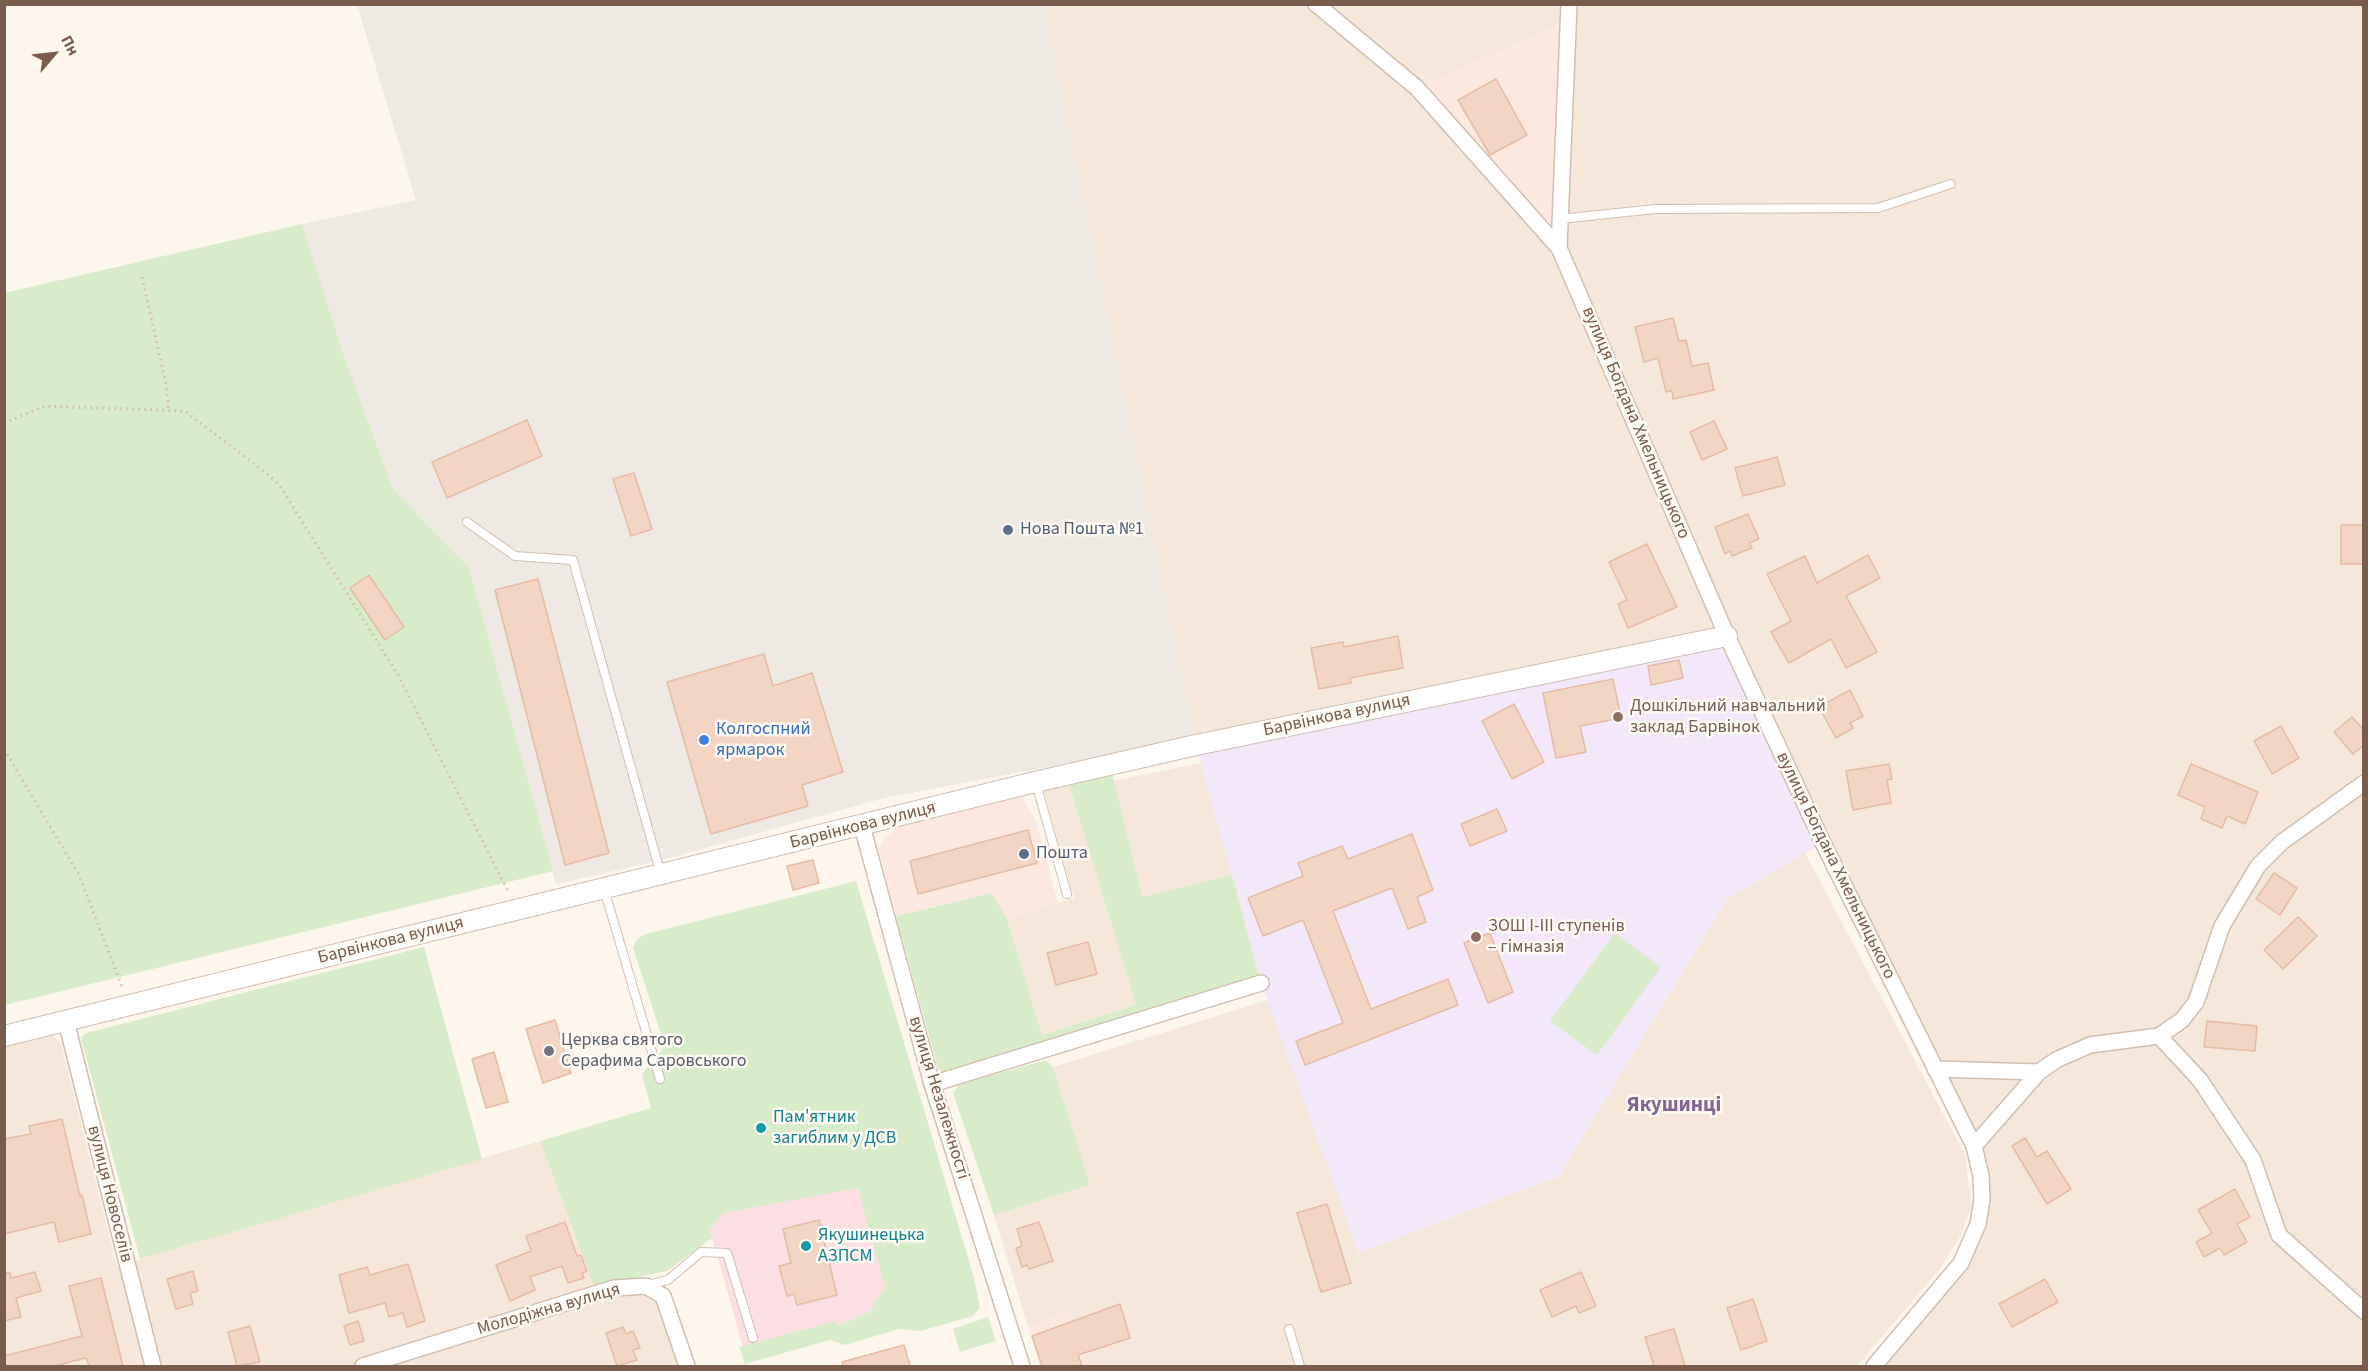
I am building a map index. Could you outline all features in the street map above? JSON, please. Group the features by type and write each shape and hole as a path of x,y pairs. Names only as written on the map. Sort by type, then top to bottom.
{"street":[{"name":"вулиця Богдана Хмельницького","path":"1316,4 1417,88 1559,248 1726,636 1823,843 1974,1146 1981,1176 1982,1200 1971,1244 1961,1263 1874,1366"},
{"name":"вулиця Богдана Хмельницького","path":"1559,248 1569,4"},
{"name":"Барвінкова вулиця","path":"4,1036 661,876 1035,782 1196,745 1726,636"},
{"path":"1974,1146 2039,1072 2065,1055 2090,1046 2159,1036 2182,1020 2196,1002 2222,926 2258,866 2282,842 2364,783"},
{"name":"вулиця Незалежності","path":"862,826 932,1084 1022,1366"},
{"path":"932,1084 1261,983"},
{"name":"вулиця Новоселів","path":"66,1021 153,1366"},
{"path":"2159,1036 2200,1080 2253,1160 2279,1235 2364,1311"},
{"path":"1935,1069 2039,1072"},
{"name":"Молодіжна вулиця","path":"363,1366 614,1288 646,1286 663,1296 687,1366"}],"lane":[{"path":"1560,219 1654,209 1878,208 1951,184"},
{"path":"467,522 515,556 573,560 661,876"},
{"path":"1035,782 1067,894"},
{"path":"604,889 660,1079"},
{"path":"646,1286 668,1280 701,1252 727,1253 753,1338"},
{"path":"1289,1329 1300,1366"}],"path":[{"path":"142,277 166,384 169,412"},
{"path":"4,423 45,406 185,411 280,486 398,675 518,910"},
{"path":"4,749 79,875 120,978 128,1005"}],"shaded area":[{"path":"357,5 1043,5 1196,745 1042,768 884,798 659,861 556,884 469,568 393,489 345,359 302,224 416,200"},
{"path":"1043,5 2363,5 2363,1366 1874,1366 1971,1244 1981,1176 1823,843 1196,745"},
{"path":"1567,20 1559,248 1417,88"},
{"name":"ЗОШ І-ІІІ ступенів – гімназія","path":"1727,636 1823,843 1727,899 1559,1176 1359,1253 1261,983 1196,745"},
{"path":"1201,763 1232,875 1142,898 1113,781"},
{"path":"1068,781 1136,1005 1042,1035 1007,919 1074,898 1044,791 1048,785"},
{"path":"1021,794 1036,821 1058,903 1007,919 992,893 896,916 878,849 885,837 900,826"},
{"path":"1805,853 1965,1155 1972,1205 1961,1235 1940,1269 1857,1366 1089,1366 1070,1311 1028,1327 994,1215 1090,1185 1053,1067 1268,1000 1359,1253 1559,1176 1727,899"},
{"path":"51,1035 61,1043 117,1266 540,1141 600,1302 618,1296 642,1294 659,1298 682,1366 5,1366 4,1045"},
{"path":"858,1187 885,1288 869,1312 838,1326 744,1351 710,1230 722,1213"},
{"path":"1070,1311 1089,1366 1040,1366 1028,1327"}],"green space":[{"path":"302,224 345,359 393,489 469,568 553,871 5,1005 4,293"},
{"path":"1112,773 1142,897 1232,875 1259,976 945,1075 938,1068 896,916 992,893 1007,919 1042,1035 1136,1005 1068,781"},
{"path":"856,881 974,1278 980,1308 973,1316 921,1331 899,1329 845,1345 830,1340 745,1364 739,1347 836,1321 838,1326 869,1312 885,1288 858,1188 723,1213 710,1230 712,1238 667,1271 594,1286 540,1141 651,1108 642,1074 665,1046 633,948 637,939 646,934"},
{"path":"1615,933 1661,967 1597,1055 1550,1021"},
{"path":"424,947 482,1159 140,1259 81,1038 86,1033"},
{"path":"1046,1060 1053,1067 1090,1185 994,1215 953,1093 960,1084"},
{"path":"988,1317 996,1341 960,1352 953,1329"}],"building":[{"path":"1496,79 1527,135 1490,155 1458,100"},
{"path":"1673,318 1679,341 1686,340 1692,366 1708,363 1714,390 1673,399 1672,391 1666,392 1658,358 1644,362 1635,327"},
{"path":"527,420 542,456 447,498 432,462"},
{"path":"1714,421 1727,449 1702,460 1690,432"},
{"path":"1777,457 1785,485 1743,496 1735,468"},
{"path":"634,473 652,529 631,536 613,479"},
{"path":"1748,514 1759,539 1749,543 1752,548 1732,556 1730,551 1725,554 1715,527"},
{"path":"2341,525 2364,525 2364,564 2341,564"},
{"path":"1647,544 1677,607 1628,628 1618,604 1627,600 1609,562"},
{"path":"1868,555 1880,578 1846,596 1877,652 1846,668 1831,639 1789,663 1771,632 1791,621 1767,574 1805,556 1817,583"},
{"path":"369,575 404,627 385,640 350,588"},
{"path":"538,579 609,853 565,865 495,590"},
{"path":"1398,636 1403,668 1350,678 1351,683 1319,689 1311,648 1343,642 1344,647"},
{"path":"764,654 773,686 812,673 843,772 802,785 808,806 711,834 667,682"},
{"path":"1679,660 1683,678 1651,685 1648,666"},
{"path":"1613,679 1621,718 1580,726 1586,752 1556,758 1543,693"},
{"path":"1850,690 1863,716 1850,723 1853,728 1836,738 1819,707"},
{"path":"1514,704 1544,762 1512,779 1482,721"},
{"path":"2352,717 2364,730 2364,745 2353,754 2334,732"},
{"path":"2281,726 2299,758 2272,774 2254,741"},
{"path":"1889,764 1892,779 1887,780 1891,803 1853,810 1846,771"},
{"path":"2191,764 2258,792 2245,824 2227,816 2222,828 2201,819 2205,807 2178,795"},
{"path":"1497,809 1507,831 1470,846 1461,824"},
{"path":"1028,830 1037,863 918,894 910,861"},
{"path":"1412,834 1433,890 1417,897 1426,922 1408,929 1392,888 1333,911 1371,1009 1448,979 1458,1005 1305,1065 1296,1041 1343,1023 1303,920 1263,936 1248,898 1303,876 1298,863 1342,846 1348,859"},
{"path":"813,860 819,883 793,890 787,866"},
{"path":"2274,873 2297,888 2280,915 2256,899"},
{"path":"2298,917 2317,936 2283,969 2264,950"},
{"path":"1490,933 1513,992 1488,1003 1464,943"},
{"path":"1088,942 1097,974 1056,985 1047,953"},
{"name":"Церква святого Серафима Саровського","path":"555,1020 571,1073 543,1083 526,1029"},
{"path":"2207,1021 2257,1026 2255,1051 2204,1047"},
{"path":"494,1052 508,1102 486,1108 472,1059"},
{"path":"62,1119 91,1234 59,1242 54,1222 4,1234 4,1139 31,1134 29,1126"},
{"path":"2025,1138 2037,1157 2047,1151 2071,1189 2047,1204 2012,1146"},
{"path":"2235,1189 2250,1217 2237,1224 2247,1242 2224,1255 2220,1248 2204,1257 2196,1242 2212,1233 2198,1210"},
{"path":"1327,1204 1351,1283 1321,1292 1297,1213"},
{"name":"Якушинецька АЗПСМ","path":"819,1220 837,1295 797,1305 794,1294 787,1296 779,1266 791,1263 783,1229"},
{"path":"565,1222 577,1256 581,1255 587,1271 582,1273 584,1278 568,1283 562,1266 530,1277 535,1290 510,1301 496,1265 531,1251 526,1236"},
{"path":"1039,1222 1053,1261 1029,1269 1027,1265 1022,1267 1016,1248 1022,1246 1017,1229"},
{"path":"408,1264 425,1321 407,1327 403,1313 389,1317 385,1303 349,1313 339,1275 367,1267 370,1275"},
{"path":"193,1271 198,1291 190,1293 193,1304 176,1309 167,1279"},
{"path":"35,1272 41,1291 16,1298 21,1317 4,1321 4,1273 10,1273 11,1278"},
{"path":"1581,1272 1596,1306 1579,1313 1576,1306 1552,1317 1540,1290"},
{"path":"101,1278 123,1366 89,1366 86,1358 54,1366 4,1366 4,1356 82,1336 69,1286"},
{"path":"2045,1279 2058,1302 2012,1327 1999,1304"},
{"path":"1753,1299 1767,1341 1741,1350 1727,1308"},
{"path":"1120,1304 1130,1338 1078,1355 1082,1366 1042,1366 1032,1336"},
{"path":"358,1321 364,1341 350,1345 344,1326"},
{"path":"250,1326 260,1362 237,1366 228,1332"},
{"path":"623,1327 626,1334 633,1331 640,1348 633,1350 637,1360 617,1366 606,1333"},
{"path":"1674,1329 1685,1366 1654,1366 1645,1337"},
{"path":"904,1345 910,1366 843,1366 842,1362"}],"place":[{"name":"Нова Пошта №1","path":"1008,530"},
{"name":"Дошкільний навчальний заклад Барвінок","path":"1618,717"},
{"name":"Колгоспний ярмарок","path":"704,740"},
{"name":"Пошта","path":"1024,854"},
{"name":"ЗОШ І-ІІІ ступенів – гімназія","path":"1476,937"},
{"name":"Церква святого Серафима Саровського","path":"549,1051"},
{"name":"Пам'ятник загиблим у ДСВ","path":"761,1128"},
{"name":"Якушинецька АЗПСМ","path":"806,1246"}],"district":[{"name":"Якушинці","path":"1674,1106"}]}
